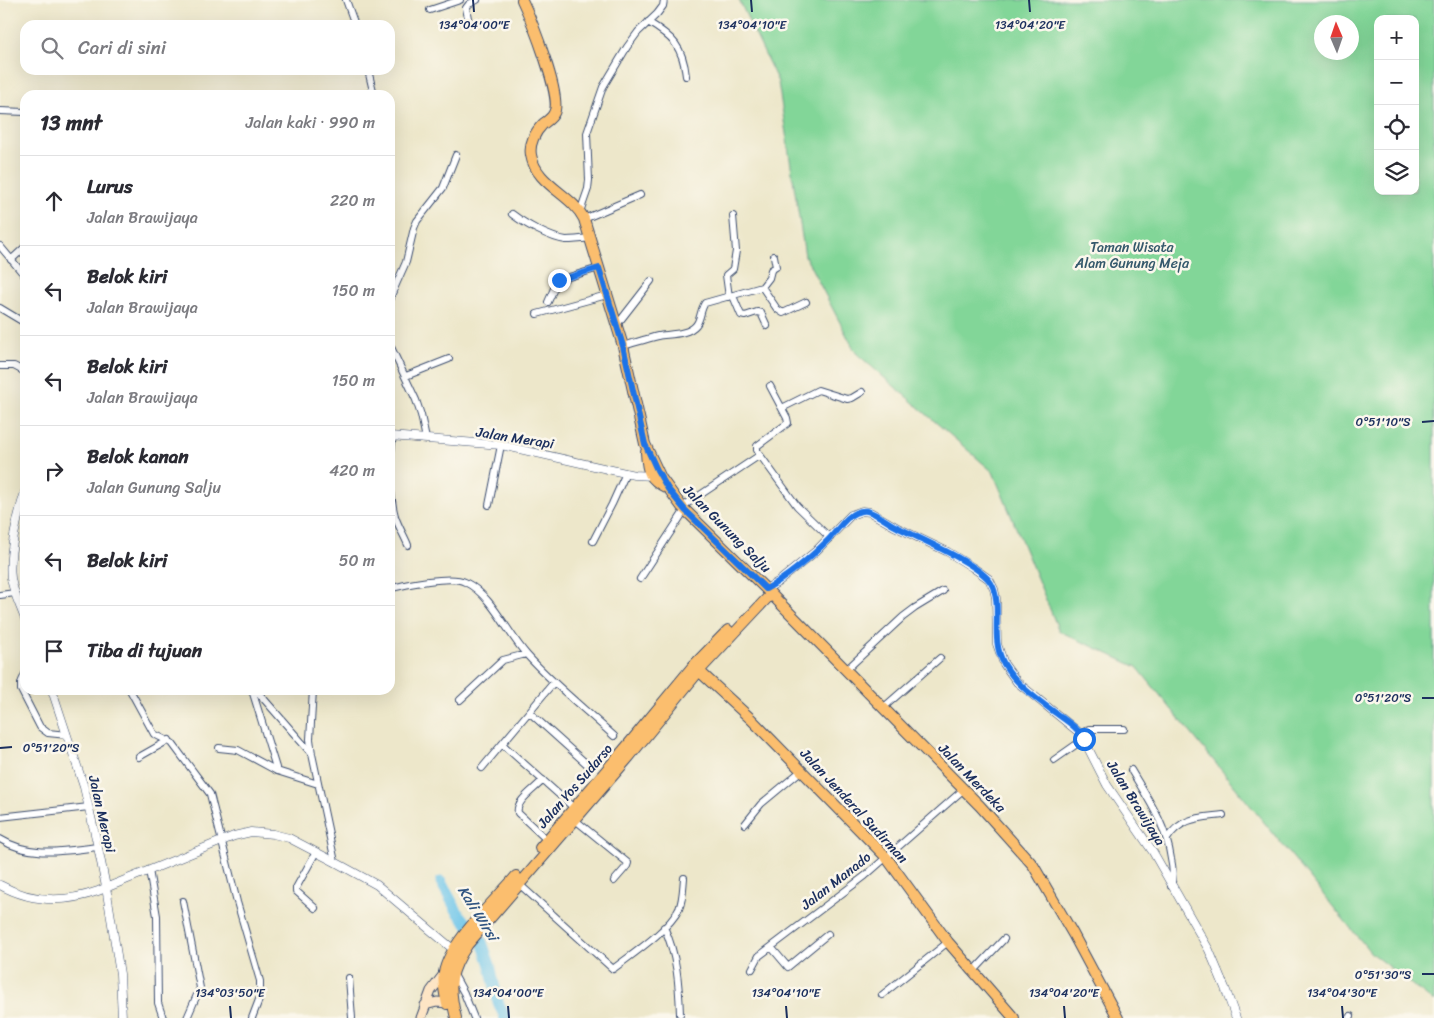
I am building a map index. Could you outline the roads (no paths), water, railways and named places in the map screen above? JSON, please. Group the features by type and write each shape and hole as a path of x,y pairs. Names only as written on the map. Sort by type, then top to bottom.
{"main road":[{"path":"522,0 552,80 556,96 554,113 536,133 530,154 536,169 542,177 568,199 582,216 623,346 653,472"},
{"name":"Jalan Gunung Salju","path":"653,472 654,481 668,489 683,508 768,591"},
{"name":"Jalan Merdeka","path":"768,591 1013,840 1033,865 1118,1018"},
{"name":"Jalan Yos Sudarso","path":"479,925 574,808 613,769 768,591"},
{"name":"Jalan Yos Sudarso","path":"456,1018 448,973 448,961 454,950 465,941 574,819 693,666 768,591"},
{"name":"Jalan Jenderal Sudirman","path":"699,672 751,719 886,857 948,942 1014,1018"},
{"name":"Jalan Yos Sudarso","path":"450,1018 444,992 448,973 456,962 465,941"},
{"path":"421,1018 435,985 448,973"},
{"path":"425,1005 447,1002"}],"street":[{"path":"346,0 353,20"},
{"path":"430,10 461,0 467,6"},
{"path":"467,6 477,0"},
{"path":"582,216 588,189 588,128 603,87 638,32 663,6 664,0"},
{"path":"467,6 466,11 469,23"},
{"path":"648,22 665,32 678,46 684,60 686,76"},
{"path":"369,75 373,90"},
{"path":"0,111 20,112"},
{"path":"395,287 406,262 414,228 443,188 456,155"},
{"path":"582,216 640,195"},
{"path":"512,214 557,238 565,240 590,238"},
{"path":"733,216 736,251 734,269 726,274 731,297 741,314 745,316 757,312 761,313 767,326"},
{"path":"0,246 20,270"},
{"path":"11,260 20,252"},
{"path":"623,346 694,328 697,324 701,308 705,303 762,287 769,278 771,270 776,267 774,256"},
{"path":"548,302 556,282 599,268"},
{"path":"616,326 651,281"},
{"path":"762,287 777,309 783,313 806,302"},
{"path":"537,314 607,295"},
{"path":"0,308 20,320"},
{"path":"395,355 406,376 421,415 426,439"},
{"path":"406,376 448,359"},
{"path":"0,366 14,366 20,369"},
{"path":"770,386 787,418 788,424 757,446 757,450 797,506 830,538"},
{"path":"782,408 818,390 850,399 862,392"},
{"name":"Jalan Merapi","path":"395,436 501,446 630,474 653,472"},
{"path":"489,505 501,446"},
{"path":"640,579 683,508 760,455"},
{"path":"592,541 630,474"},
{"name":"Jalan Brawijaya","path":"768,591 830,538 851,515 862,511 870,512 948,552 989,579 994,589 996,644 1004,664 1017,682 1083,736 1107,785 1153,852 1209,950 1223,981 1236,1018"},
{"path":"395,513 408,545"},
{"path":"20,516 11,560 11,580 20,606"},
{"path":"395,588 452,579 464,581 482,594 526,654 614,736"},
{"path":"846,670 903,617 943,591"},
{"path":"0,595 15,593"},
{"path":"460,700 503,660 526,654"},
{"path":"883,708 940,658"},
{"path":"482,768 554,682"},
{"path":"24,695 40,727 48,733 67,735"},
{"name":"Jalan Merapi","path":"54,695 84,787 98,848 120,974 122,1018"},
{"path":"133,695 154,734 168,740 207,789 260,981 260,997 252,1018"},
{"path":"254,695 277,771"},
{"path":"260,695 312,754"},
{"path":"313,695 310,739 312,754 335,862"},
{"path":"529,712 589,766"},
{"path":"1054,760 1090,729 1124,729"},
{"path":"139,757 168,740"},
{"path":"502,744 574,808"},
{"path":"219,748 238,750 277,771 318,784"},
{"path":"745,824 760,804 802,770"},
{"path":"1131,770 1162,824 1173,868 1171,886"},
{"path":"543,780 518,802 517,809 518,813 547,840"},
{"name":"Jalan Manado","path":"752,970 759,956 841,895 964,789"},
{"path":"0,817 89,807"},
{"path":"1167,839 1173,830 1182,823 1192,819 1223,815"},
{"path":"574,819 628,863 614,881"},
{"path":"0,885 19,894 31,897 60,899 85,896 222,840 251,832 261,832 289,838 377,885 454,950"},
{"path":"0,839 18,848 34,852 98,848"},
{"path":"314,908 296,891 296,888 316,852"},
{"path":"149,870 157,916 158,1003 163,1018"},
{"path":"518,883 612,969 664,927 678,910 684,878"},
{"path":"182,901 200,988 187,1018"},
{"path":"664,927 676,959 680,989 680,1014"},
{"path":"771,947 788,967 828,934"},
{"path":"973,972 1004,938"},
{"path":"882,995 948,942"},
{"path":"448,973 464,993 474,1018"},
{"path":"349,978 352,1018"}],"waterway":[{"name":"Kali Wirsi","path":"441,882 457,911 482,942 490,965 498,1002 505,1018"}],"park label":[{"name":"Taman Wisata Alam Gunung Meja","path":"1132,256"}]}
